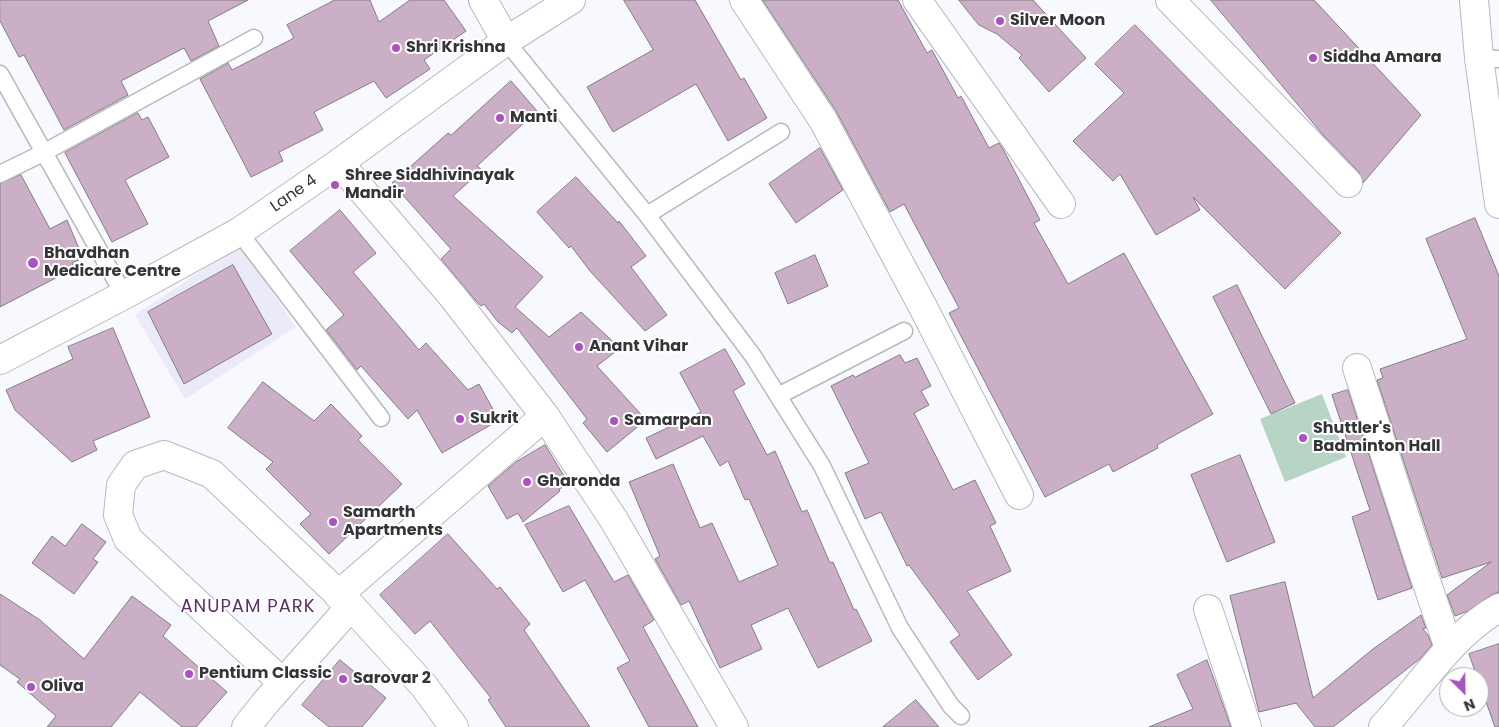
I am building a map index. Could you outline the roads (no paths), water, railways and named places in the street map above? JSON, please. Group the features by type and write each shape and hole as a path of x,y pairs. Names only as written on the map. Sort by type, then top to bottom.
{"street":[{"path":"483,0 506,41"},
{"name":"Lane 4","path":"0,360 239,232 339,163 506,41 572,0"},
{"path":"744,0 823,120 928,316 1019,495"},
{"path":"917,0 1061,204"},
{"path":"1170,0 1348,183"},
{"path":"1474,0 1489,58 1499,204"},
{"path":"339,163 453,297 545,416 614,520 734,727"},
{"path":"1357,368 1449,648"},
{"path":"246,727 283,683 344,600 545,416"},
{"path":"283,683 128,538 118,516 121,485 135,465 164,456 212,474 344,600 424,686 454,727"},
{"path":"1383,727 1449,648 1490,613 1499,608"},
{"path":"1208,609 1246,727"}],"lane":[{"path":"0,174 43,153 254,38"},
{"path":"506,41 647,215 753,356 822,466 900,628 951,706 961,716"},
{"path":"0,74 124,295"},
{"path":"647,215 781,132"},
{"path":"239,232 381,418"},
{"path":"778,396 904,331"}],"place":[{"name":"Silver Moon","path":"1000,21"},
{"name":"Shri Krishna","path":"396,48"},
{"name":"Siddha Amara","path":"1313,58"},
{"name":"Manti","path":"500,118"},
{"name":"Shree Siddhivinayak Mandir","path":"335,185"},
{"name":"Bhavdhan Medicare Centre","path":"33,263"},
{"name":"Anant Vihar","path":"579,347"},
{"name":"Sukrit","path":"460,419"},
{"name":"Samarpan","path":"614,421"},
{"name":"Shuttler's Badminton Hall","path":"1303,438"},
{"name":"Gharonda","path":"527,482"},
{"name":"Samarth Apartments","path":"333,522"},
{"name":"Pentium Classic","path":"189,674"},
{"name":"Sarovar 2","path":"343,679"},
{"name":"Oliva","path":"31,687"}],"district":[{"name":"ANUPAM PARK","path":"248,607"}]}
